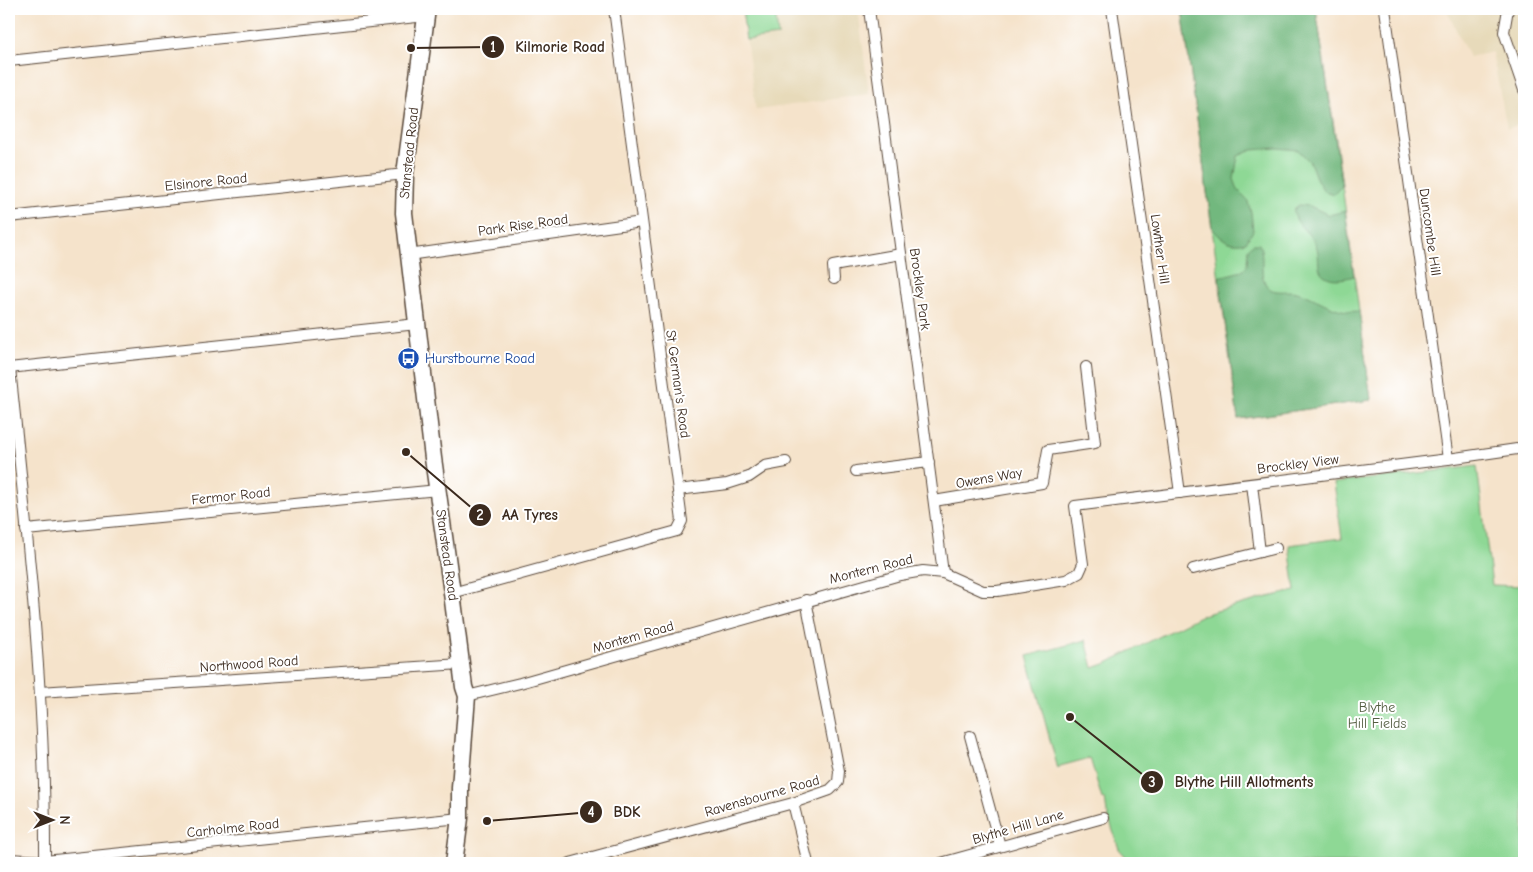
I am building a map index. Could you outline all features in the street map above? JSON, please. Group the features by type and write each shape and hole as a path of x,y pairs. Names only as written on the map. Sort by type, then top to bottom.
{"highway":[{"name":"Stanstead Road","path":"427,12 405,174 404,213 433,458 464,687 467,696 460,788 460,818 454,863"}],"street":[{"name":"St German's Road","path":"452,593 677,532 682,521 614,9"},
{"name":"Brockley Park","path":"869,9 943,573"},
{"name":"Lowther Hill","path":"1112,9 1180,493"},
{"name":"Duncombe Hill","path":"1385,9 1448,459"},
{"path":"1508,9 1504,32 1524,90"},
{"path":"9,61 427,12"},
{"name":"Elsinore Road","path":"9,217 405,174"},
{"name":"Park Rise Road","path":"408,255 642,222"},
{"path":"834,279 833,266 901,254"},
{"path":"45,862 40,692 10,368 417,324"},
{"name":"Owens Way","path":"934,501 1042,483 1048,450 1095,443 1086,367"},
{"name":"Brockley View","path":"943,573 983,591 997,591 1066,580 1079,574 1083,564 1075,506 1524,448"},
{"path":"678,490 727,484 749,478 762,468 786,462"},
{"path":"856,471 928,462"},
{"path":"1252,484 1260,552"},
{"name":"Fermor Road","path":"26,530 438,490"},
{"path":"1193,569 1276,548"},
{"name":"Montern Road","path":"806,600 900,575 923,571 943,573"},
{"name":"Montem Road","path":"467,696 565,670 806,600"},
{"name":"Ravensbourne Road","path":"570,863 793,803 830,790 838,782 840,772 806,600"},
{"name":"Northwood Road","path":"40,692 461,664"},
{"path":"970,736 1000,846"},
{"path":"793,803 808,863"},
{"name":"Carholme Road","path":"9,859 45,862 460,818"},
{"name":"Blythe Hill Lane","path":"941,863 1103,818"}],"shaded area":[{"path":"742,9 858,9 869,94 756,110"},
{"path":"1446,9 1520,9 1519,15 1524,18 1524,124 1507,128 1492,52 1469,57"}],"green space":[{"path":"742,9 775,9 778,36 746,40"},
{"path":"1182,9 1316,9 1336,140 1371,400 1238,419"},
{"path":"1182,9 1316,9 1342,186 1334,194 1324,191 1316,178 1310,162 1298,150 1277,148 1252,150 1238,156 1234,179 1238,190 1247,199 1251,212 1253,231 1246,242 1236,243 1227,241 1212,228"},
{"path":"1299,205 1310,206 1329,215 1345,211 1354,276 1341,279 1332,278 1321,272 1316,245 1299,224 1294,214 1294,209"},
{"path":"1253,244 1259,244 1261,249 1263,278 1271,289 1275,291 1297,292 1335,308 1359,311 1371,400 1238,419 1219,277 1242,271 1247,265 1248,248"},
{"name":"Blythe Hill Fields","path":"1477,466 1492,585 1524,586 1524,863 1131,862 1119,849 1107,813 1105,799 1102,799 1090,758 1060,766 1058,769 1027,656 1086,640 1093,668 1107,663 1202,615 1295,591 1289,545 1342,538 1334,483"}],"place":[{"name":"Kilmorie Road","path":"411,48"},
{"name":"Hurstbourne Road","path":"409,358"},
{"name":"AA Tyres","path":"406,452"},
{"name":"Blythe Hill Allotments","path":"1070,717"},
{"name":"BDK","path":"487,821"}]}
